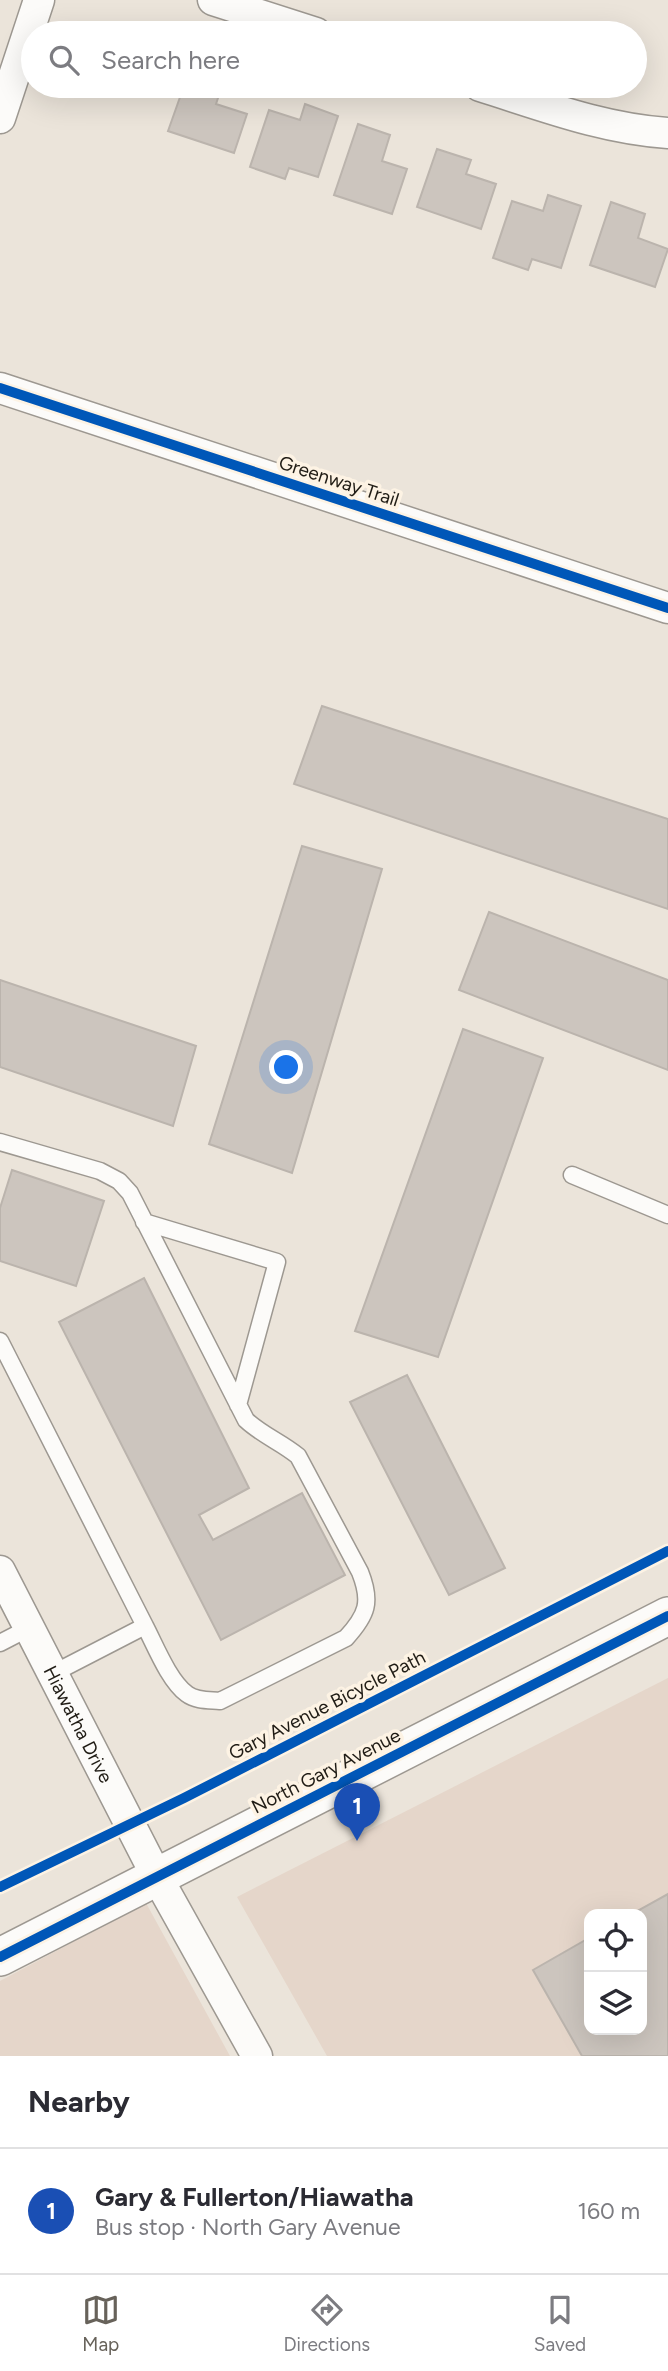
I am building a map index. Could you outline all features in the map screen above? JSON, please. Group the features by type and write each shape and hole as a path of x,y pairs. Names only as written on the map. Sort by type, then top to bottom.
{"street":[{"path":"31,21 38,0"},
{"path":"213,0 279,21"},
{"path":"0,118 21,53"},
{"path":"518,98 592,121 668,133"},
{"name":"Greenway Trail","path":"0,388 668,608"},
{"name":"Hiawatha Drive","path":"0,1571 157,1877 257,2056"},
{"name":"North Gary Avenue","path":"0,1957 668,1616"}],"lane":[{"path":"0,1142 100,1171 119,1181 130,1193 246,1420 258,1432 283,1443 298,1456 366,1587 367,1606 360,1623 346,1638 220,1701 202,1700 187,1694 166,1666 0,1341"},
{"path":"572,1175 668,1215"},
{"path":"144,1222 277,1262 238,1405"},
{"path":"52,1674 145,1626"},
{"path":"0,1643 29,1628"}],"shaded area":[{"path":"668,1678 668,2056 327,2056 237,1897"},
{"path":"146,1903 230,2056 0,2056 0,1981"}],"building":[{"path":"180,98 218,98 216,104 247,114 234,153 168,131"},
{"path":"305,104 338,116 318,177 289,168 285,179 250,167 269,110 300,120"},
{"path":"358,124 390,135 382,161 407,169 392,214 334,195"},
{"path":"437,149 471,160 466,174 496,184 481,229 417,207"},
{"path":"548,195 581,206 561,268 532,259 528,270 493,258 512,201 543,211"},
{"path":"611,202 645,214 638,238 668,249 655,287 590,265"},
{"path":"322,706 668,819 668,909 294,784"},
{"path":"302,846 382,869 292,1173 209,1144"},
{"path":"489,912 668,980 668,1070 459,990"},
{"path":"0,980 196,1046 173,1126 0,1067"},
{"path":"463,1029 543,1058 438,1357 355,1331"},
{"path":"12,1170 104,1201 76,1286 0,1261 0,1208"},
{"path":"144,1278 249,1488 199,1515 213,1540 302,1493 345,1575 221,1640 59,1322"},
{"path":"407,1375 505,1568 449,1595 350,1402"},
{"path":"668,1894 668,2056 582,2056 533,1970 584,1941 584,2035 647,2035 647,1909 641,1909"}],"cycle path":[{"path":"0,388 668,608"},
{"name":"Gary Avenue Bicycle Path","path":"0,1887 184,1798 668,1551"},
{"path":"0,1957 668,1616"}],"place":[{"name":"Gary & Fullerton/Hiawatha","path":"357,1841"}]}
